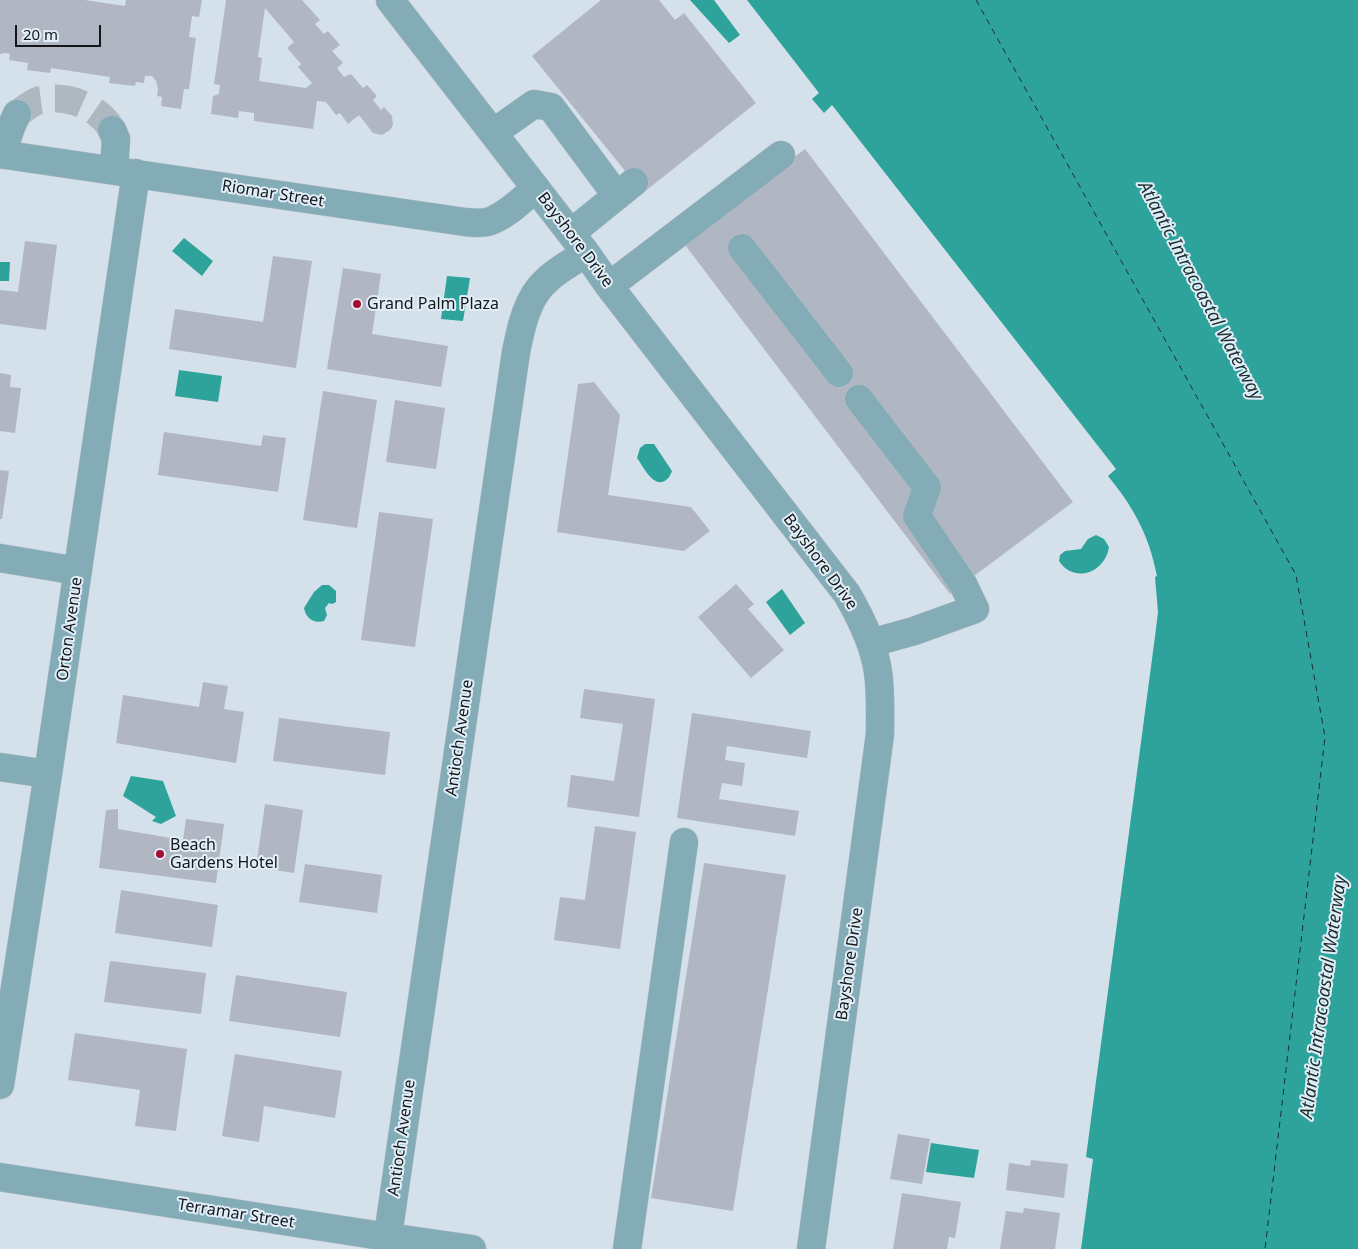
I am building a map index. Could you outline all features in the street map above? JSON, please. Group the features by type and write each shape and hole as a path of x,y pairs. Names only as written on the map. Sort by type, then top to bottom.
{"street":[{"name":"Bayshore Drive","path":"390,0 847,594 860,616 871,643 878,672 879,742 811,1249"},
{"name":"Antioch Avenue","path":"387,1243 516,352 526,312 536,294 625,189 551,107 534,104 493,133"},
{"path":"1,154 17,114"},
{"name":"Orton Avenue","path":"0,1085 78,570 125,172 112,130"},
{"name":"Riomar Street","path":"1,154 480,223 492,220 506,212 536,188"},
{"path":"609,286 781,155"},
{"path":"742,248 838,373"},
{"path":"859,399 927,487 917,516 963,584 974,609 914,631 871,643"},
{"path":"0,558 78,570"},
{"path":"0,767 48,774"},
{"path":"627,1249 684,842"},
{"name":"Terramar Street","path":"0,1177 387,1243 472,1249"}],"water":[{"path":"690,0 714,0 740,35 729,43"},
{"name":"Atlantic Intracoastal Waterway","path":"747,0 1358,0 1358,1249 1081,1249 1093,1159 1086,1157 1158,612 1155,577 1157,576 1154,561 1145,535 1133,511 1108,476 1116,469 832,105 824,113 812,99 819,93"},
{"path":"184,238 213,261 202,276 172,251"},
{"path":"0,262 10,262 9,281 0,281"},
{"path":"447,276 470,278 463,321 441,319"},
{"path":"179,370 222,376 218,402 175,396"},
{"path":"645,444 654,444 672,471 668,478 662,482 654,480 637,458 640,448"},
{"path":"1096,535 1104,539 1109,547 1102,563 1095,569 1080,574 1065,568 1059,561 1060,555 1065,551 1081,549 1088,539"},
{"path":"322,585 329,585 336,591 336,602 329,603 325,608 327,615 324,621 317,622 306,615 304,608 314,592"},
{"path":"782,589 805,623 790,635 766,602"},
{"path":"131,776 163,781 176,816 161,824 152,821 156,817 123,796"},
{"path":"931,1143 979,1150 974,1178 926,1172"}],"building":[{"path":"0,0 85,0 125,6 126,0 202,0 199,17 192,16 189,37 196,38 189,89 184,89 181,109 161,106 162,97 157,96 156,81 152,76 145,76 144,83 136,82 135,86 109,83 110,77 51,68 50,73 27,70 28,63 9,60 10,54 0,54"},
{"path":"226,0 302,0 320,20 315,24 324,34 328,31 340,45 332,51 343,63 337,68 344,77 351,74 363,88 367,85 377,96 373,100 381,110 384,107 392,116 393,125 390,130 382,135 373,133 359,115 348,124 340,113 336,115 326,102 317,101 313,129 254,121 254,113 239,111 238,118 211,114 213,96 219,94 220,85 214,84","holes":["265,8 294,42 287,48 301,64 298,67 312,83 306,88 259,81 262,58 258,57"]},
{"path":"601,0 659,0 675,20 684,13 756,103 643,193 532,56"},
{"path":"805,149 1073,502 950,594 682,241"},
{"path":"25,241 57,245 46,330 0,324 0,290 18,292"},
{"path":"273,256 312,261 296,368 169,349 175,309 263,322"},
{"name":"Grand Palm Plaza","path":"343,268 381,274 372,334 448,346 441,387 327,369"},
{"path":"0,373 11,375 10,387 21,388 15,433 0,431"},
{"path":"594,382 620,415 608,495 691,507 710,531 684,551 557,532 578,384"},
{"path":"323,391 377,400 357,528 303,520"},
{"path":"395,400 445,408 436,469 386,462"},
{"path":"164,432 261,446 263,435 286,438 278,492 158,475"},
{"path":"0,470 9,471 2,519 0,519"},
{"path":"379,512 433,519 415,647 361,640"},
{"path":"736,584 754,604 748,609 784,650 751,678 698,617"},
{"path":"203,682 228,686 224,709 244,712 236,763 116,743 123,695 199,707"},
{"path":"584,689 655,699 639,817 567,807 571,775 614,781 623,724 580,718"},
{"path":"692,713 811,731 807,758 727,746 725,760 745,763 742,786 722,783 719,799 799,811 795,836 677,818"},
{"path":"279,718 390,732 385,775 273,761"},
{"path":"265,804 303,810 294,873 256,867"},
{"name":"Beach Gardens Hotel","path":"118,809 118,829 183,840 186,819 224,824 216,883 99,868 106,810"},
{"path":"595,826 636,832 620,949 554,940 560,897 585,900"},
{"path":"704,863 786,875 733,1211 651,1198"},
{"path":"305,864 382,875 377,913 299,902"},
{"path":"121,890 218,905 212,947 115,933"},
{"path":"110,961 206,973 201,1014 104,1002"},
{"path":"236,975 347,992 340,1037 229,1021"},
{"path":"75,1033 187,1049 176,1131 135,1126 140,1090 68,1080"},
{"path":"235,1054 342,1071 335,1118 264,1106 259,1142 222,1136"},
{"path":"898,1134 930,1139 922,1184 890,1179"},
{"path":"1031,1160 1068,1164 1064,1198 1006,1190 1009,1163 1030,1166"},
{"path":"902,1193 961,1202 955,1238 949,1237 947,1249 893,1249"},
{"path":"1024,1208 1060,1213 1055,1249 1000,1249 1006,1211 1023,1213"}],"ferry route":[{"path":"976,0 1296,575 1325,737 1265,1249"}],"tunnel":[{"path":"17,114 37,101 48,99 67,100 93,110 112,130"}],"place":[{"name":"Grand Palm Plaza","path":"357,304"},
{"name":"Beach Gardens Hotel","path":"160,854"}]}
